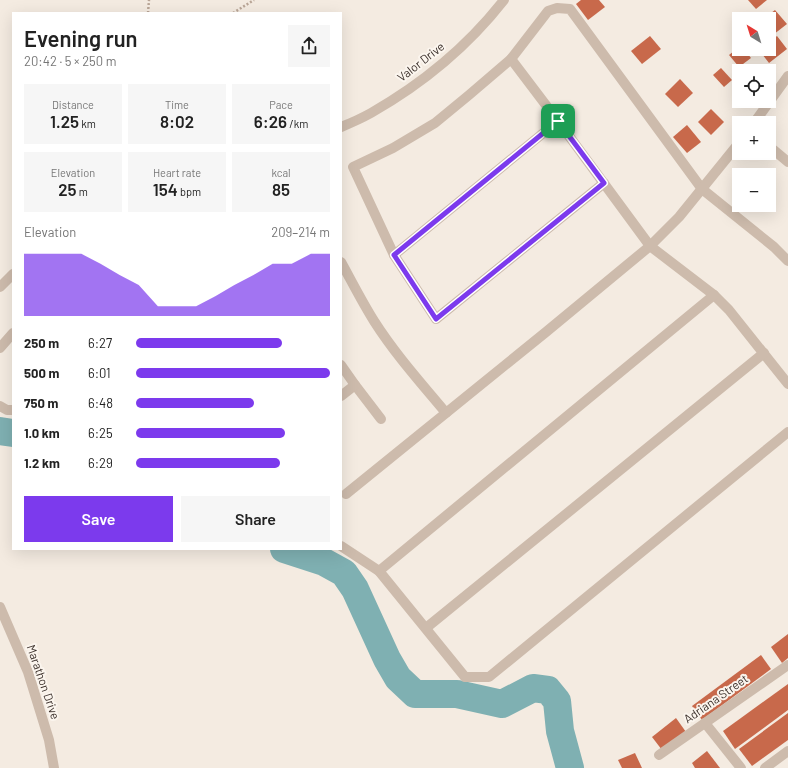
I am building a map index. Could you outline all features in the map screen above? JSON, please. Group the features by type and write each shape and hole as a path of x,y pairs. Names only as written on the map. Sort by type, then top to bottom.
{"street":[{"name":"Valor Drive","path":"342,126 377,109 414,86 444,63 468,41 504,0"},
{"path":"604,183 436,319 394,255 353,167 393,148 434,123 469,96 511,59 548,11 557,8 570,9 702,189 774,246 788,261"},
{"path":"511,59 650,246 714,295 729,310 788,384"},
{"path":"759,116 788,76"},
{"path":"394,255 558,121"},
{"path":"343,493 446,413 650,246 679,217 732,152"},
{"path":"776,152 788,162"},
{"path":"342,264 374,321 397,354 446,413"},
{"path":"0,286 12,275"},
{"path":"379,571 714,295"},
{"path":"0,348 12,334"},
{"path":"426,628 764,353"},
{"path":"342,366 381,419"},
{"path":"342,395 355,385"},
{"path":"0,406 8,410 12,410"},
{"path":"342,547 379,571 465,677 488,677 788,432"},
{"name":"Marathon Drive","path":"0,607 28,672 49,740 54,768"},
{"name":"Adriana Street","path":"659,755 788,665"},
{"path":"705,723 741,768"},
{"path":"765,768 788,750"}],"path":[{"path":"148,12 149,0"},
{"path":"235,12 254,0"}],"building":[{"path":"581,0 599,0 605,7 588,20 576,4"},
{"path":"748,0 767,0 756,9"},
{"path":"775,10 787,24 776,33 776,12 772,12"},
{"path":"650,36 661,49 642,64 631,51"},
{"path":"777,36 787,49 769,63 764,56 776,56"},
{"path":"732,53 732,56 749,56 751,58 743,64 736,64 729,55"},
{"path":"721,68 732,80 724,87 713,75"},
{"path":"680,79 693,93 678,107 665,94"},
{"path":"711,109 724,122 711,135 698,122"},
{"path":"687,125 701,142 687,153 673,137"},
{"path":"788,634 788,658 782,663 771,647"},
{"path":"761,655 771,669 702,720 692,706"},
{"path":"788,684 788,710 735,749 723,731"},
{"path":"788,713 788,740 752,766 739,749"},
{"path":"676,718 686,732 662,750 652,737"},
{"path":"707,751 720,768 695,768 692,763"},
{"path":"635,753 642,768 622,768 618,760"}],"waterway":[{"path":"0,431 12,433"},
{"path":"287,550 324,562 344,573 355,589 387,659 398,678 415,694 457,694 502,704 533,688 548,690 557,701 560,731 570,768"}],"route":[{"path":"558,121 604,183 436,319 394,255 558,121"}]}
